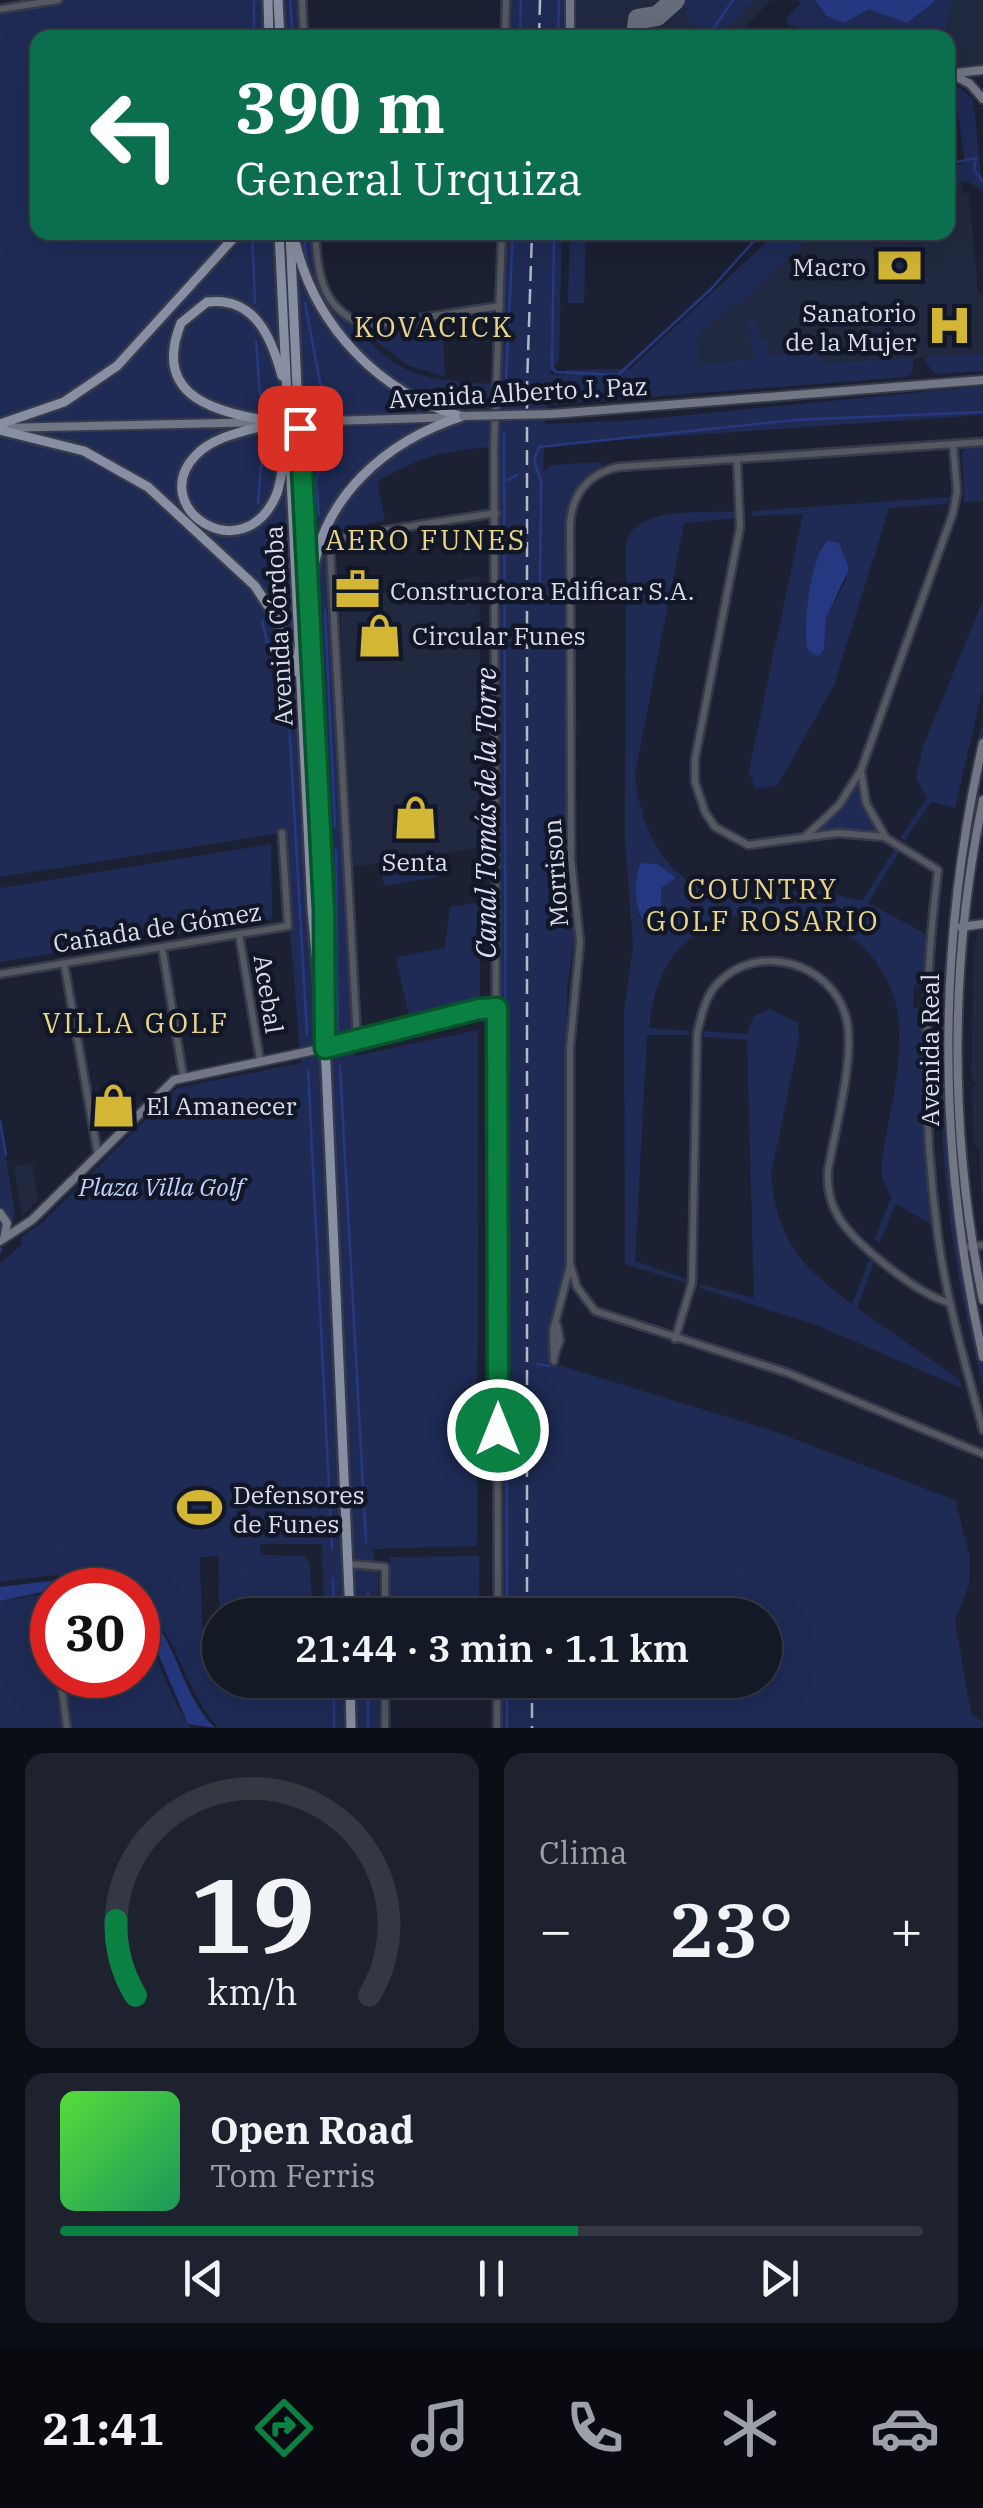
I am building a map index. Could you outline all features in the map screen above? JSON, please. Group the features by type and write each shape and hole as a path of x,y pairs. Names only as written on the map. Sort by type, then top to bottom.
{"main road":[{"path":"268,0 270,30"},
{"path":"278,0 280,30"},
{"path":"570,0 570,30"},
{"path":"955,73 983,72 982,98"},
{"path":"955,78 982,98"},
{"path":"0,428 47,410 102,379 194,286 232,240"},
{"name":"Avenida Córdoba","path":"279,240 325,1048 350,1598"},
{"name":"Avenida Córdoba","path":"291,240 324,910 323,1017"},
{"path":"294,240 313,298 346,342 388,382 415,400 463,416"},
{"path":"277,422 206,406 184,390 175,348 181,323 207,302 230,301 244,306 266,333 286,392"},
{"name":"Avenida Alberto J. Paz","path":"0,428 553,414 981,379"},
{"path":"308,609 314,559 352,484 394,448 463,416"},
{"path":"277,422 218,440 190,462 184,482 185,502 202,524 218,530 238,530 268,510 281,477 288,430"},
{"path":"0,428 84,451 148,488 256,586 283,629 302,691"},
{"name":"Avenida Real","path":"983,743 968,812 952,929 946,1087 962,1248 983,1357"},
{"name":"Avenida Real","path":"983,800 964,927 959,1101 983,1300"},
{"path":"952,929 983,924"},
{"path":"1,1240 30,1221 183,1075 325,1048"},
{"path":"2,1214 14,1222 30,1221"},
{"path":"1,1240 7,1229 2,1214"},
{"path":"350,1698 351,1728"}],"street":[{"path":"0,9 58,0"},
{"path":"302,0 304,30"},
{"path":"504,30 506,0"},
{"path":"316,240 318,280 332,304 351,320 369,326 500,306"},
{"path":"498,1598 496,513 502,240"},
{"path":"983,442 737,459 740,527 696,759 695,782 705,812 729,836 760,845 838,833 886,838 938,870 928,986 928,1108 938,1238 950,1304 983,1430"},
{"path":"806,837 839,804 860,770 956,501 953,444"},
{"name":"Morrison","path":"554,1357 560,1340 557,1324 561,1295 570,1264 570,1047 580,942 570,825 573,503 586,482 618,466 737,459"},
{"path":"356,1038 333,542 496,513"},
{"path":"860,770 866,803 886,838"},
{"path":"968,812 982,811"},
{"name":"Cañada de Gómez","path":"0,974 288,926 282,833"},
{"name":"Acebal","path":"239,934 260,1060"},
{"path":"162,947 183,1075"},
{"path":"950,1304 874,1253 838,1216 827,1188 846,1055 846,1018 826,982 807,969 776,960 752,963 726,976 714,987 702,1011 697,1034 692,1284 675,1339 788,1373 983,1454"},
{"path":"64,963 98,1155"},
{"path":"325,1048 497,1008"},
{"path":"962,1248 978,1246"},
{"name":"Morrison","path":"570,1264 577,1288 604,1317 675,1339"},
{"path":"561,1295 577,1288"},
{"path":"349,1564 385,1567 385,1598"},
{"path":"63,1698 67,1728"},
{"path":"385,1698 385,1728"},
{"path":"497,1728 498,1698"}],"shaded area":[{"path":"576,0 771,0 743,30 576,30"},
{"path":"798,0 983,0 983,67 955,68 955,30 809,30 789,25 786,19 801,3"},
{"path":"815,0 936,0 907,23 869,9 844,23 827,16"},
{"path":"961,181 963,194 969,193 978,292 983,294 983,354 641,377 788,240 955,240 955,182"},
{"path":"827,541 839,543 849,569 826,618 824,649 818,656 808,650 807,610 816,561"},
{"path":"480,576 479,848 353,867 339,585 372,579 376,594"},
{"path":"641,863 657,864 676,878 661,888 662,916 656,923 644,923 637,902"},
{"path":"983,931 983,1224 979,1148 974,1143 972,1088 976,1084 971,1076 974,955 977,932"},
{"path":"32,1163 38,1200 22,1216 14,1166"},
{"path":"30,1583 30,1595 0,1601 0,1587"},
{"path":"160,1630 193,1698 215,1728 188,1724 160,1658"}],"green space":[{"name":"Plaza Villa Golf","path":"58,0 302,0 304,30 30,30 30,240 315,240 318,280 324,292 396,364 434,378 497,384 502,240 562,240 559,359 549,374 565,375 566,370 630,369 768,240 808,240 749,296 736,306 733,303 696,338 699,365 754,359 747,321 756,320 759,339 766,338 769,356 821,351 822,363 914,358 912,372 906,377 547,405 545,424 637,420 983,386 983,415 544,445 543,471 550,465 601,462 602,467 574,493 566,527 566,844 575,932 567,990 567,1267 550,1333 552,1363 773,1431 955,1500 970,1557 969,1585 955,1620 971,1714 983,1722 983,1728 497,1728 497,1698 782,1698 782,1598 498,1598 494,447 433,456 377,482 385,520 336,531 330,548 355,1056 478,1030 477,1546 372,1549 378,1598 324,1598 322,1544 260,1544 261,1555 304,1556 310,1563 312,1598 219,1598 219,1556 200,1557 202,1698 379,1698 379,1728 218,1728 206,1713 160,1626 160,1568 30,1568 30,1578 0,1582 0,1263 23,1244 20,1238 43,1222 177,1088 301,1063 282,833 0,877 0,9"},
{"path":"506,0 570,0 570,30 506,30"},
{"path":"684,0 755,0 726,30 698,30 686,17"},
{"path":"798,0 953,0 945,30 809,30 789,25 786,19 801,3"},
{"path":"955,86 973,100 983,192 967,181 955,182 955,166 965,164"},
{"path":"570,240 586,240 584,303 568,303"},
{"path":"442,320 445,376 409,366 364,332"},
{"path":"983,354 983,371 935,374 925,361 926,357"},
{"path":"967,447 983,447 983,501 964,502 962,452"},
{"path":"950,497 947,504 889,508 834,685 778,785 755,789 749,770 803,514 753,516 752,511","holes":["839,543 847,578 826,618 825,641 805,632 815,564"]},
{"path":"735,511 736,518 684,523 635,774 638,797 654,841 666,860 700,888 722,897 747,900 808,891 862,901 895,849 899,852 868,903 926,934 922,985 914,985 913,1008 920,1009 931,1224 896,1204 879,1243 875,1239 891,1198 882,1177 882,1160 899,1040 895,1001 881,970 861,945 835,927 805,916 773,912 741,915 710,926 683,945 663,973 649,1028 689,1031 689,1035 647,1035 635,1261 687,1279 686,1283 625,1264 624,1011 633,947 625,837 626,544 642,523 656,517","holes":["646,863 676,878 661,888 662,916 656,923 644,923 639,918"]},
{"path":"983,600 983,687 955,808 931,802 904,841 900,838 927,798 916,778 923,747"},
{"path":"983,718 983,743 951,937 952,1177 983,1357 983,1386 963,1301 950,1217 942,1134 941,1052 953,887"},
{"path":"856,785 877,830 819,831 818,830"},
{"path":"271,844 272,919 0,962 0,888"},
{"path":"433,855 436,877 384,886 380,863"},
{"path":"480,902 480,1000 409,1017 396,957 445,948 450,907"},
{"path":"769,1009 798,1023 799,1039 771,1174 779,1217 794,1250 818,1277 852,1304 870,1258 874,1262 857,1308 959,1379 962,1388 814,1324 699,1288 700,1284 754,1298 747,1040 704,1037 704,1031 747,1034 754,1016"},
{"path":"0,1121 15,1215 0,1251"},
{"path":"479,1556 479,1598 390,1598 390,1557"},
{"path":"30,1596 30,1698 160,1698 160,1666 191,1728 0,1728 0,1601"}],"waterway":[{"path":"254,0 254,30"},
{"path":"290,0 292,30"},
{"name":"Canal Tomás de la Torre","path":"520,30 521,0"},
{"path":"558,30 559,0"},
{"path":"712,30 733,0"},
{"path":"955,162 976,158 974,169 983,182"},
{"path":"252,240 255,303"},
{"path":"305,240 307,266"},
{"name":"Canal Tomás de la Torre","path":"505,400 513,240"},
{"path":"554,240 552,368 556,372 618,375 711,289 755,240"},
{"path":"305,303 322,393"},
{"path":"256,342 260,395"},
{"path":"540,587 541,480 534,461 539,447 794,420 983,412"},
{"name":"Canal Tomás de la Torre","path":"504,432 507,1598"},
{"path":"319,515 316,481 325,450"},
{"path":"258,503 262,454"},
{"path":"505,481 517,475"},
{"path":"267,532 270,594"},
{"path":"325,610 335,826"},
{"path":"262,620 267,642 286,668 307,1034"},
{"path":"336,850 338,1031"},
{"path":"340,1066 366,1542"},
{"path":"308,1070 332,1548"},
{"path":"0,1121 6,1155"},
{"path":"537,1364 549,1366"},
{"path":"333,1579 334,1598"},
{"path":"368,1593 368,1598"},
{"path":"334,1698 334,1728"},
{"path":"368,1698 368,1728"},
{"name":"Canal Tomás de la Torre","path":"507,1698 507,1728"}],"taxiway":[{"path":"637,30 638,19 657,16 675,0"}],"railway":[{"path":"539,30 540,0"},
{"path":"527,1598 527,386 532,240"},
{"path":"532,1698 532,1728"}],"place":[{"name":"Macro","path":"899,266"},
{"name":"Sanatorio de la Mujer","path":"949,326"},
{"name":"Constructora Edificar S.A.","path":"357,590"},
{"name":"Circular Funes","path":"379,635"},
{"name":"Senta","path":"415,817"},
{"name":"El Amanecer","path":"113,1105"},
{"name":"Defensores de Funes","path":"200,1508"}],"district":[{"name":"KOVACICK","path":"434,326"},
{"name":"AERO FUNES","path":"426,539"},
{"name":"COUNTRY GOLF ROSARIO","path":"763,904"},
{"name":"VILLA GOLF","path":"136,1022"}],"route":[{"path":"300,428 324,910 325,1048 479,1009 497,1008 498,1430"}]}
